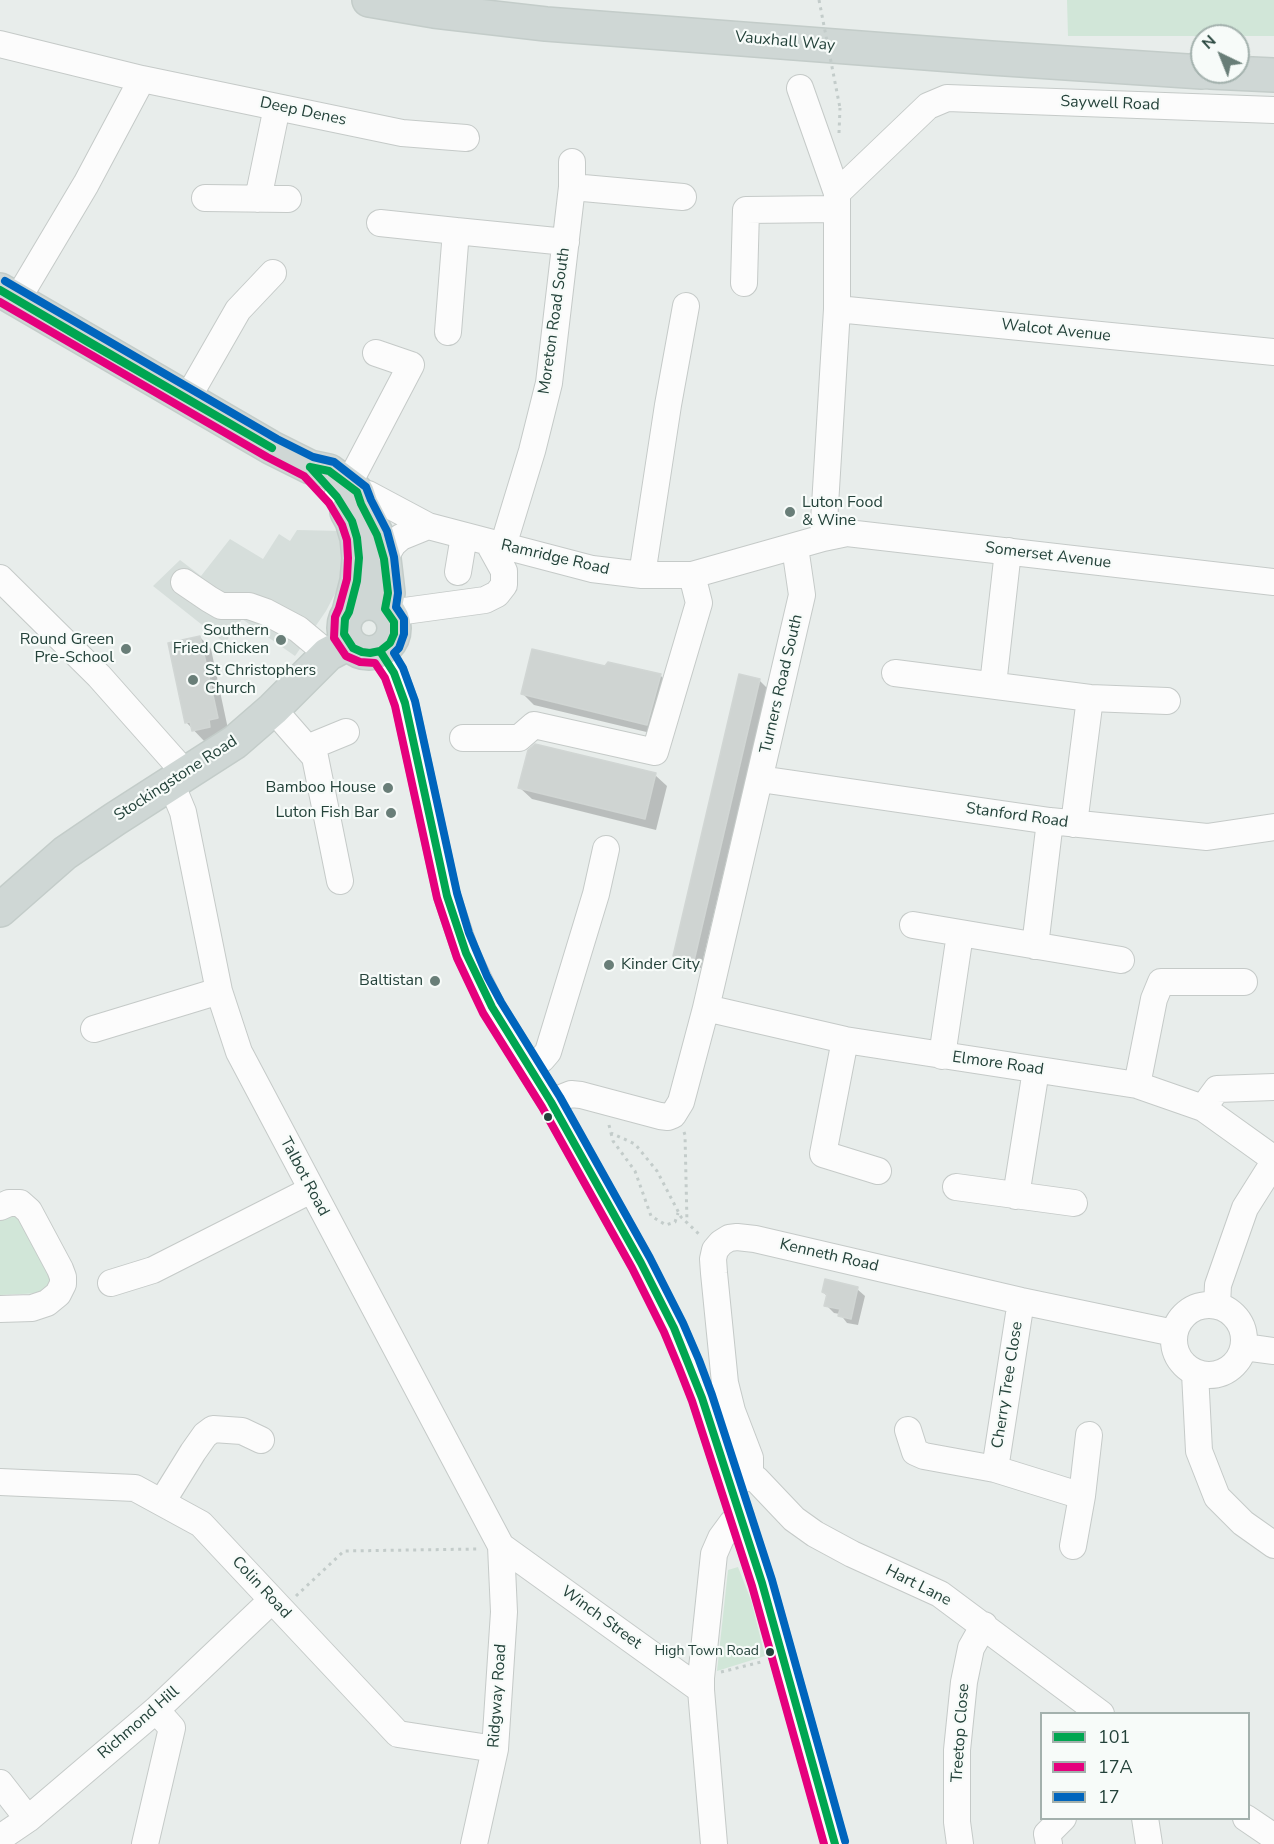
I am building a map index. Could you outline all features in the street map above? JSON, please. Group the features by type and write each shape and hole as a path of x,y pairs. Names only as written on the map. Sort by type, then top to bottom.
{"main road":[{"name":"Vauxhall Way","path":"369,0 434,11 546,24 1190,71"},
{"path":"1250,74 1274,75"},
{"path":"9,296 272,448 310,466 329,471 360,504 377,535 384,559 388,593 387,611"},
{"path":"342,636 357,581 359,558 347,491"},
{"path":"376,604 387,611 394,622 394,634 390,643 380,651 370,654 353,648 342,636 359,605 376,604"},
{"name":"Stockingstone Road","path":"0,910 65,853 235,742 273,709 342,636"}],"street":[{"name":"Deep Denes","path":"0,44 142,79 402,133 466,138"},
{"path":"9,296 86,184 142,79"},
{"path":"800,88 837,201 837,309 823,538"},
{"name":"Saywell Road","path":"837,201 928,106 947,98 1274,110"},
{"path":"258,199 277,107"},
{"name":"Moreton Road South","path":"458,572 485,541 532,452 549,383 572,174 683,197"},
{"path":"205,198 288,199"},
{"path":"744,283 746,210 837,201"},
{"path":"380,223 566,242"},
{"path":"448,332 456,231"},
{"path":"187,399 238,310 273,273"},
{"path":"642,575 686,306"},
{"name":"Walcot Avenue","path":"837,309 1274,352"},
{"path":"347,491 411,365 376,353"},
{"name":"Ramridge Road","path":"347,491 368,494 428,526 592,569 642,575 692,574 823,538"},
{"path":"384,559 393,544 401,537 428,526"},
{"name":"Somerset Avenue","path":"823,538 847,533 1274,582"},
{"path":"387,611 485,600 497,594 504,585 504,571 485,541"},
{"name":"Turners Road South","path":"674,1115 681,1102 706,1008 802,595 795,547"},
{"path":"993,685 1008,551"},
{"path":"463,738 519,738 534,725 655,752 699,603 692,574"},
{"name":"Talbot Road","path":"0,578 99,676 179,779 183,812 219,991 239,1052 501,1546"},
{"path":"184,582 221,606 249,606 298,629 342,636"},
{"path":"380,651 398,682 405,702 447,896 459,937 478,981 551,1102 641,1263 674,1328 702,1398 740,1480 741,1517 762,1582 835,1844"},
{"path":"895,673 1090,698 1167,701"},
{"path":"1035,946 1090,698"},
{"path":"273,709 315,757 340,881"},
{"path":"307,748 346,732"},
{"name":"Stanford Road","path":"760,779 1062,823 1207,837 1274,827"},
{"path":"530,1067 548,1052 596,894 606,849"},
{"path":"913,925 1121,960"},
{"path":"942,1056 960,934"},
{"path":"1137,1085 1154,999 1161,982 1244,982"},
{"path":"94,1029 219,991"},
{"name":"Elmore Road","path":"706,1008 845,1040 1137,1085 1203,1108 1274,1160"},
{"path":"845,1040 823,1154 878,1171"},
{"path":"1016,1196 1036,1070"},
{"path":"1203,1108 1217,1089 1274,1087"},
{"path":"551,1102 571,1094 660,1116 674,1115"},
{"path":"1217,1305 1218,1285 1245,1208 1274,1160"},
{"path":"956,1187 1074,1203"},
{"path":"111,1283 153,1270 311,1190"},
{"path":"0,1206 20,1203 29,1210 60,1269 63,1284 58,1294 47,1303 32,1308 0,1308"},
{"name":"Kenneth Road","path":"716,1250 729,1238 755,1239 1021,1301 1174,1333"},
{"path":"716,1250 713,1259 725,1383 732,1412 750,1458 740,1480"},
{"name":"Cherry Tree Close","path":"994,1469 1021,1301"},
{"path":"1205,1304 1217,1305 1236,1316 1242,1325 1245,1336 1244,1347 1240,1357 1226,1372 1206,1376 1187,1368 1176,1352 1174,1333 1185,1314 1194,1308 1205,1304"},
{"path":"1244,1347 1274,1351"},
{"path":"1195,1373 1199,1451 1217,1497 1243,1523 1274,1545"},
{"path":"162,1502 193,1452 205,1435 213,1429 242,1431 261,1440"},
{"path":"909,1430 915,1452 924,1456 994,1469 1082,1496"},
{"path":"1073,1546 1089,1435"},
{"name":"Hart Lane","path":"740,1480 761,1483 794,1519 815,1534 852,1554 940,1594 1100,1712"},
{"name":"Colin Road","path":"0,1482 135,1488 162,1502 201,1524 398,1734 495,1749"},
{"path":"714,1844 701,1684 714,1554 721,1538 732,1523 741,1517"},
{"name":"Winch Street","path":"501,1546 701,1684"},
{"name":"Ridgway Road","path":"474,1844 495,1749 504,1612 501,1546"},
{"name":"Richmond Hill","path":"0,1838 28,1819 276,1605"},
{"name":"Treetop Close","path":"960,1844 957,1822 957,1750 964,1682 971,1648 984,1625"},
{"path":"145,1844 172,1728 156,1710"},
{"path":"0,1784 28,1819"},
{"path":"1049,1844 1047,1834 1061,1820"},
{"path":"1145,1820 1149,1844"},
{"path":"1249,1820 1274,1838"}],"path":[{"path":"819,0 840,108"},
{"path":"606,1101 613,1141 635,1171 651,1216 666,1226 675,1222 678,1213"},
{"path":"674,1115 685,1135 687,1223"},
{"path":"610,1133 635,1144 657,1171 678,1213 716,1250"},
{"path":"276,1605 344,1551 483,1549 501,1546"},
{"path":"701,1684 783,1656"}],"shaded area":[{"path":"297,530 342,531 345,561 338,588 326,611 295,656 242,619 225,643 153,586 180,560 201,576 230,539 263,559 279,534 290,541"}],"green space":[{"path":"1067,0 1274,0 1274,36 1250,36 1250,24 1190,24 1190,36 1068,36"},
{"path":"2,1215 21,1215 53,1278 42,1293 0,1295 0,1217"},
{"path":"738,1567 751,1600 765,1656 717,1671 728,1570"}],"building":[{"name":"St Christophers Church","path":"200,636 218,718 209,720 210,727 192,731 190,722 185,723 168,643"},
{"path":"532,649 605,666 608,662 661,674 647,725 521,694"},
{"path":"739,674 760,679 694,961 673,956"},
{"path":"535,744 656,773 645,819 518,788 528,750"},
{"path":"825,1279 858,1287 851,1319 838,1316 840,1309 824,1306 827,1294 822,1292"}],"transit line":[{"name":"17","path":"5,281 277,439 313,457 334,462 366,487 387,531 394,557 398,593 396,607 404,619 404,634 399,648 394,653 403,668 415,701 457,893 469,933 501,1002 560,1097 650,1258 699,1360 772,1580 845,1841"},
{"name":"101","path":"0,290 272,448 86,341 0,290"},
{"name":"17A","path":"0,302 267,457 304,476 329,503 342,525 347,540 347,579 335,617 334,638 346,656 360,662 375,663 385,678 395,706 437,898 457,958 483,1013 542,1107 632,1268 679,1368 692,1401 752,1586 824,1844"},
{"name":"101","path":"310,467 329,471 357,492 377,535 384,559 388,593 385,609 394,622 394,634 390,643 380,651 370,653 353,648 344,634 345,619 357,581 359,558 357,538 352,521 337,497 310,467"},
{"name":"101","path":"380,651 394,673 405,703 447,896 466,953 492,1007 551,1102 641,1263 674,1328 702,1398 762,1583 835,1844"}],"place":[{"name":"Luton Food & Wine","path":"790,512"},
{"name":"Southern Fried Chicken","path":"281,640"},
{"name":"Round Green Pre-School","path":"126,649"},
{"name":"St Christophers Church","path":"193,680"},
{"name":"Bamboo House","path":"388,788"},
{"name":"Luton Fish Bar","path":"391,813"},
{"name":"Kinder City","path":"609,965"},
{"name":"Baltistan","path":"435,981"},
{"name":"High Town Road","path":"770,1652"}]}
